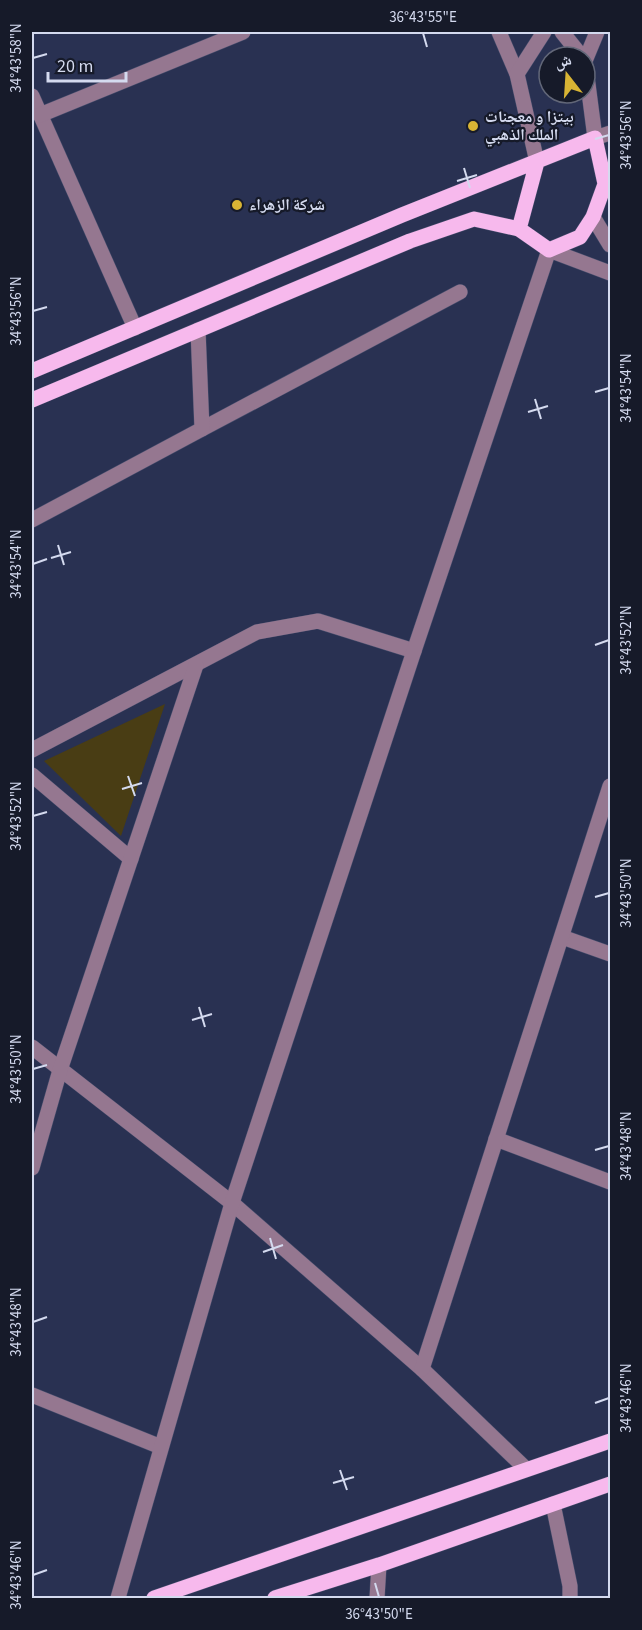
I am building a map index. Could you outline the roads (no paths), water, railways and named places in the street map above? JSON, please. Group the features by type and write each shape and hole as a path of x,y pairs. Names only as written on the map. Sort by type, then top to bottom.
{"main road":[{"path":"32,371 402,215 595,138 608,181 593,217 580,237 549,250 519,229 474,219 410,241 32,400"},
{"path":"519,229 537,162"},
{"path":"154,1599 610,1441"},
{"path":"275,1599 610,1484"}],"street":[{"path":"40,115 243,32"},
{"path":"499,32 517,74 537,162"},
{"path":"517,74 544,32"},
{"path":"562,32 572,45"},
{"path":"32,96 135,328"},
{"path":"591,105 595,138 610,133"},
{"path":"593,217 610,246"},
{"path":"118,1599 232,1203 549,250 610,273"},
{"path":"32,520 460,292"},
{"path":"198,330 202,429"},
{"path":"32,750 257,632 318,621 414,651"},
{"path":"32,1168 60,1070 196,665"},
{"path":"32,775 131,859"},
{"path":"422,1369 610,786"},
{"path":"562,937 610,954"},
{"path":"32,1047 232,1203 422,1369 526,1469"},
{"path":"496,1139 610,1182"},
{"path":"32,1395 161,1447"},
{"path":"553,1504 570,1586 570,1599"},
{"path":"377,1599 379,1565"}],"place":[{"name":"بيتزا و معجنات الملك الذهبي","path":"473,126"},
{"name":"شركة الزهراء","path":"237,205"}]}
